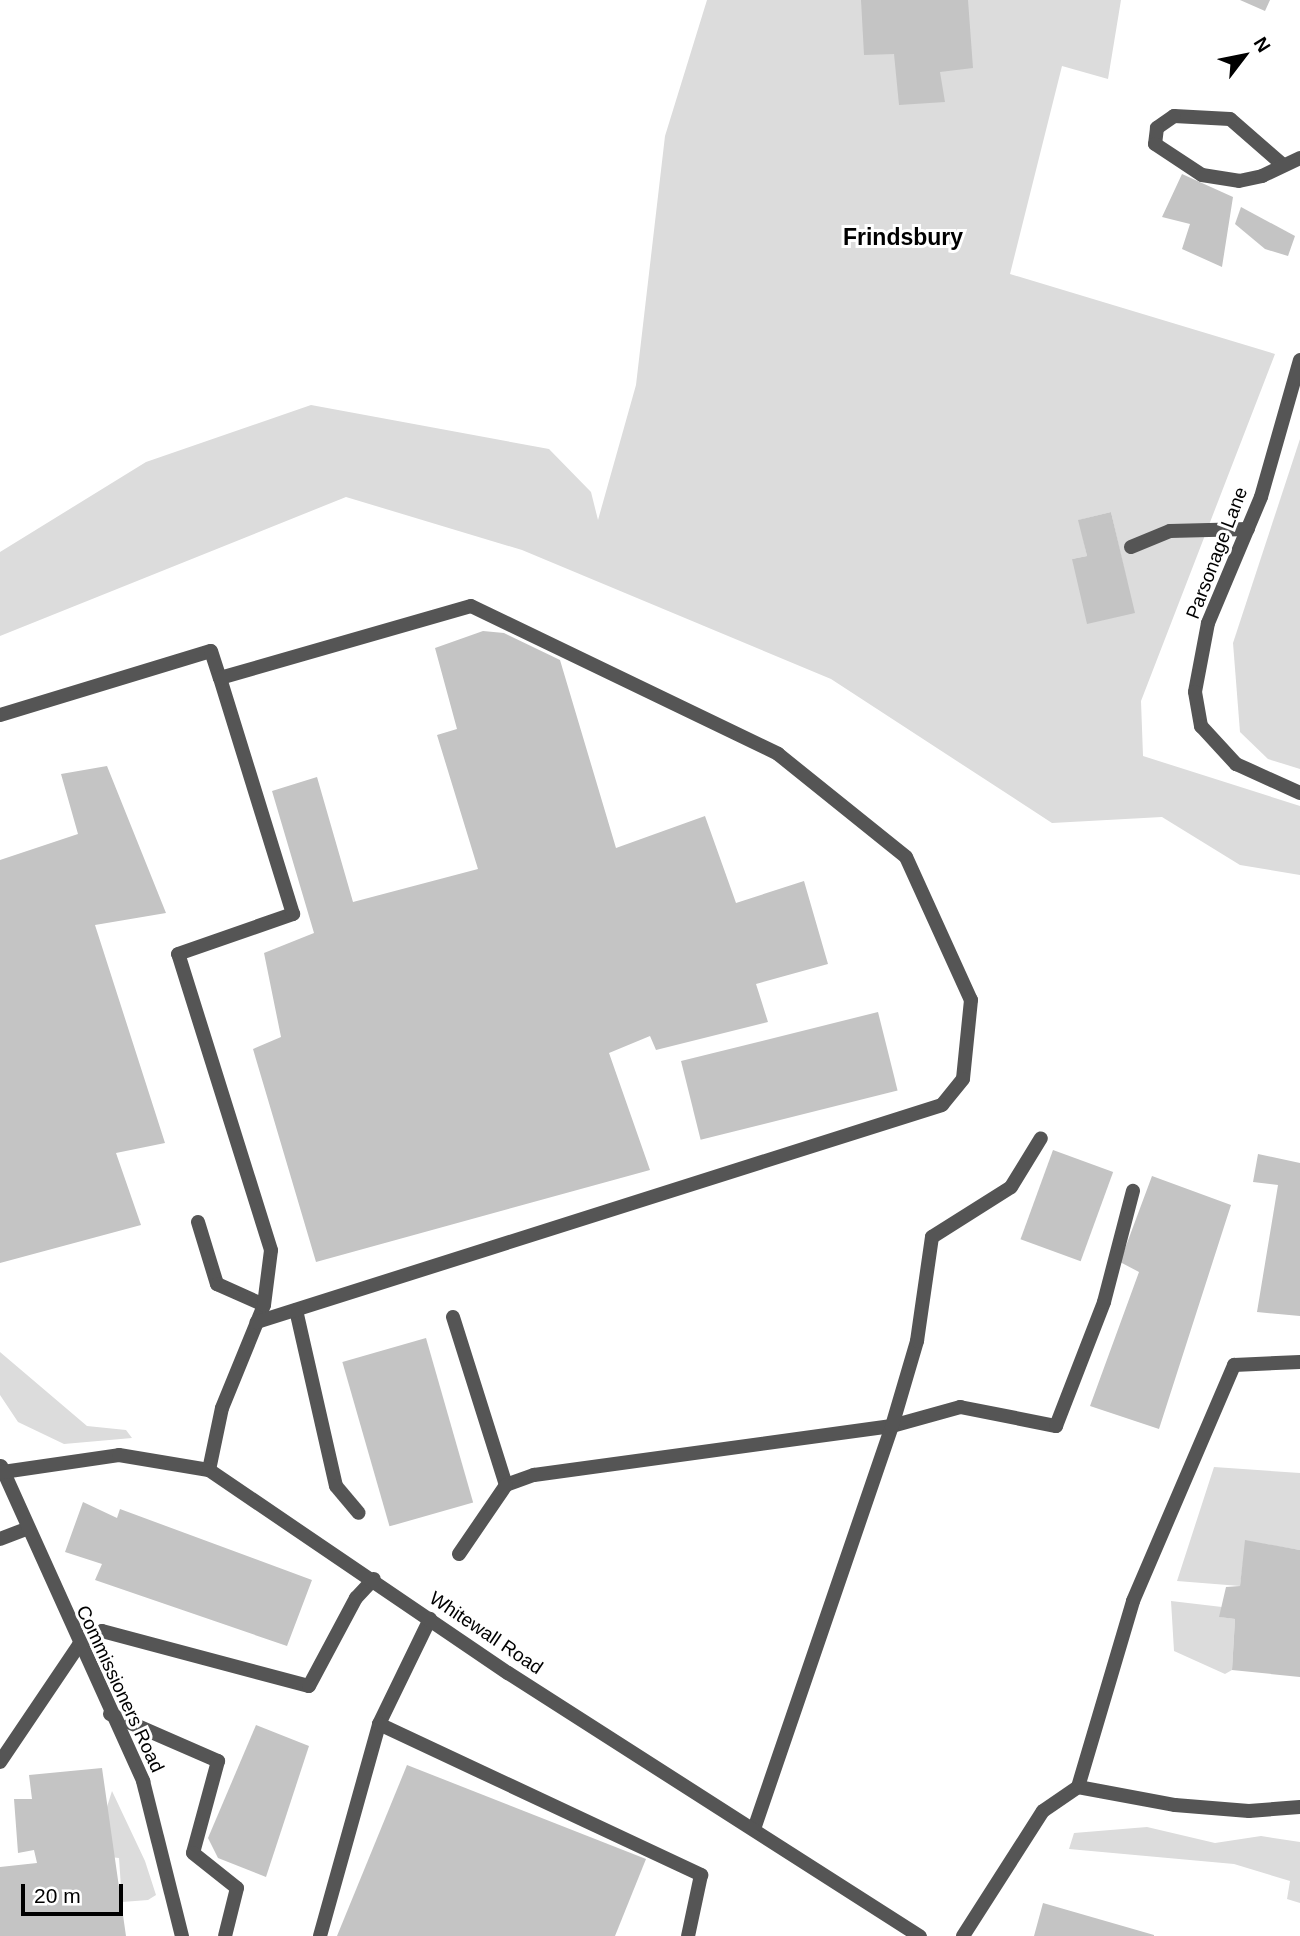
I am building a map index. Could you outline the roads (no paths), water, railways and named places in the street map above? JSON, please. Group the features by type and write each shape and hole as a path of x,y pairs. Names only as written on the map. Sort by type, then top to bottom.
{"street":[{"path":"1283,165 1230,119 1174,116 1157,128 1155,144 1202,175 1239,181 1283,165 1300,158"},
{"name":"Parsonage Lane","path":"1300,360 1248,529 1208,623 1195,692 1201,726 1236,764 1300,793"},
{"path":"1131,547 1170,531 1248,529"},
{"path":"220,678 471,606 778,754 906,857 971,1000 963,1079 942,1105 257,1322"},
{"path":"0,715 211,651 293,914 178,954 271,1250 264,1305 222,1408 209,1470"},
{"path":"754,1829 892,1426 917,1341 932,1237 1011,1187 1041,1138"},
{"path":"459,1554 506,1485 534,1475 892,1426 960,1407 1056,1426 1104,1302 1133,1191"},
{"path":"198,1222 217,1284 264,1305"},
{"path":"296,1310 336,1486 359,1513"},
{"path":"453,1317 506,1485"},
{"path":"963,1936 1043,1811 1078,1787 1133,1601 1234,1365 1300,1363"},
{"name":"Whitewall Road","path":"1,1469 119,1455 209,1470 430,1619 920,1936"},
{"name":"Commissioners Road","path":"1,1469 110,1714 143,1781 182,1936"},
{"path":"0,1539 26,1529"},
{"path":"0,1762 79,1645 102,1631 309,1686 356,1598 374,1579"},
{"path":"320,1936 379,1724 430,1619"},
{"path":"110,1714 218,1761 193,1853 236,1888 225,1936"},
{"path":"379,1724 701,1874 688,1936"},
{"path":"1078,1787 1175,1805 1249,1811 1300,1807"}],"district":[{"name":"Frindsbury","path":"903,237"}]}
